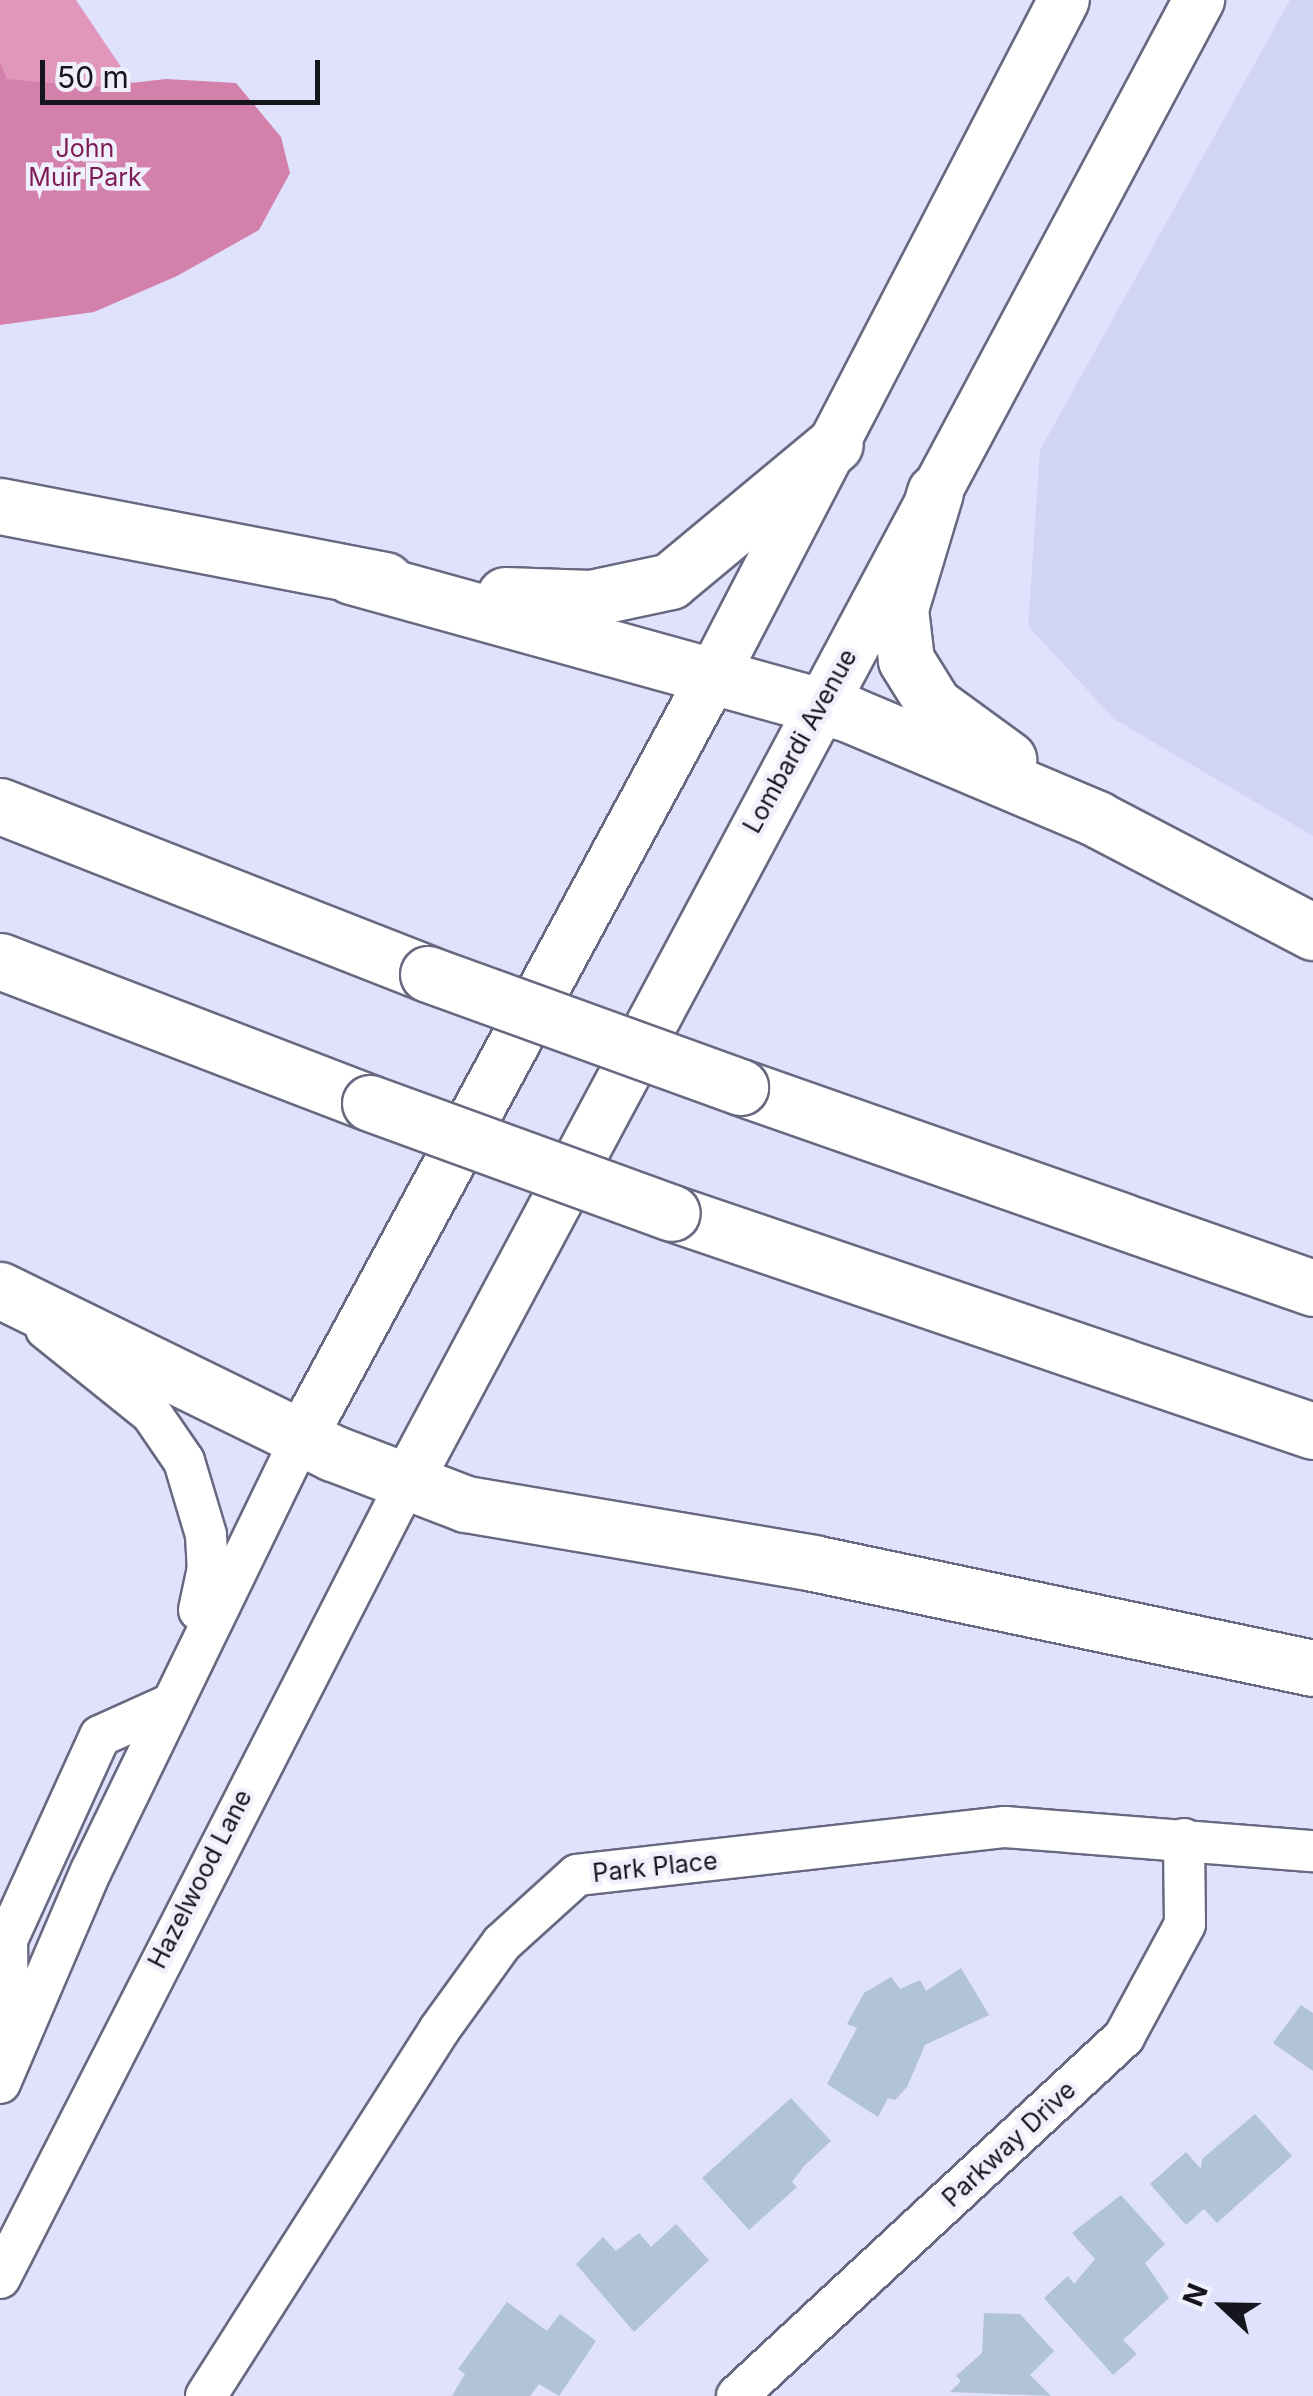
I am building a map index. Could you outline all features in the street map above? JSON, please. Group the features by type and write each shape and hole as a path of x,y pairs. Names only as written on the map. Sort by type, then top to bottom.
{"highway":[{"path":"351,576 537,598 632,592 670,581 702,560 798,469 835,444"},
{"path":"934,492 900,610 911,674 954,723 1097,819"},
{"path":"0,506 351,576 820,704 1097,819 1313,932"},
{"path":"0,806 428,974 1313,1288"},
{"path":"0,961 370,1103 672,1213 1313,1431"},
{"path":"0,1291 301,1438 406,1484 530,1518 778,1556 1313,1668"}],"main road":[{"path":"301,1438 714,674 1064,0"},
{"name":"Lombardi Avenue","path":"406,1484 1199,0"}],"street":[{"path":"0,1291 151,1412 184,1461 196,1486 208,1568 188,1664"},
{"path":"4,2074 188,1664 301,1438"},
{"name":"Hazelwood Lane","path":"0,2278 406,1484"},
{"name":"Park Place","path":"206,2396 439,2030 502,1943 577,1876 1005,1827 1313,1851"},
{"name":"Parkway Drive","path":"737,2396 1124,2037 1185,1924 1184,1840"}],"shaded area":[{"path":"1290,0 1313,0 1313,836 1114,719 1028,626 1040,450"}],"green space":[{"name":"John Muir Park","path":"0,0 76,0 224,220 0,272"},
{"path":"0,62 7,79 95,87 166,79 236,83 281,137 290,173 259,230 177,276 94,312 0,325"}],"building":[{"path":"961,1968 989,2015 925,2045 907,2087 895,2100 888,2098 878,2117 827,2084 857,2028 847,2024 864,1993 891,1977 900,1989 920,1980 926,1991"},
{"path":"1301,2005 1313,2013 1313,2071 1273,2043"},
{"path":"791,2098 831,2141 792,2182 797,2187 749,2230 702,2178"},
{"path":"1255,2114 1292,2156 1217,2223 1204,2209 1186,2225 1150,2184 1186,2152 1201,2169 1202,2159"},
{"path":"1121,2195 1165,2244 1145,2263 1169,2298 1123,2340 1137,2354 1113,2375 1044,2298 1068,2276 1074,2284 1095,2259 1072,2233"},
{"path":"676,2224 709,2260 634,2332 576,2264 603,2237 616,2251 639,2233 651,2247"},
{"path":"507,2302 547,2331 560,2314 596,2341 559,2396 539,2384 530,2396 452,2396 465,2374 458,2369"},
{"path":"984,2313 1020,2314 1054,2351 1030,2375 1051,2396 950,2392 961,2381 956,2376 982,2353"}]}
